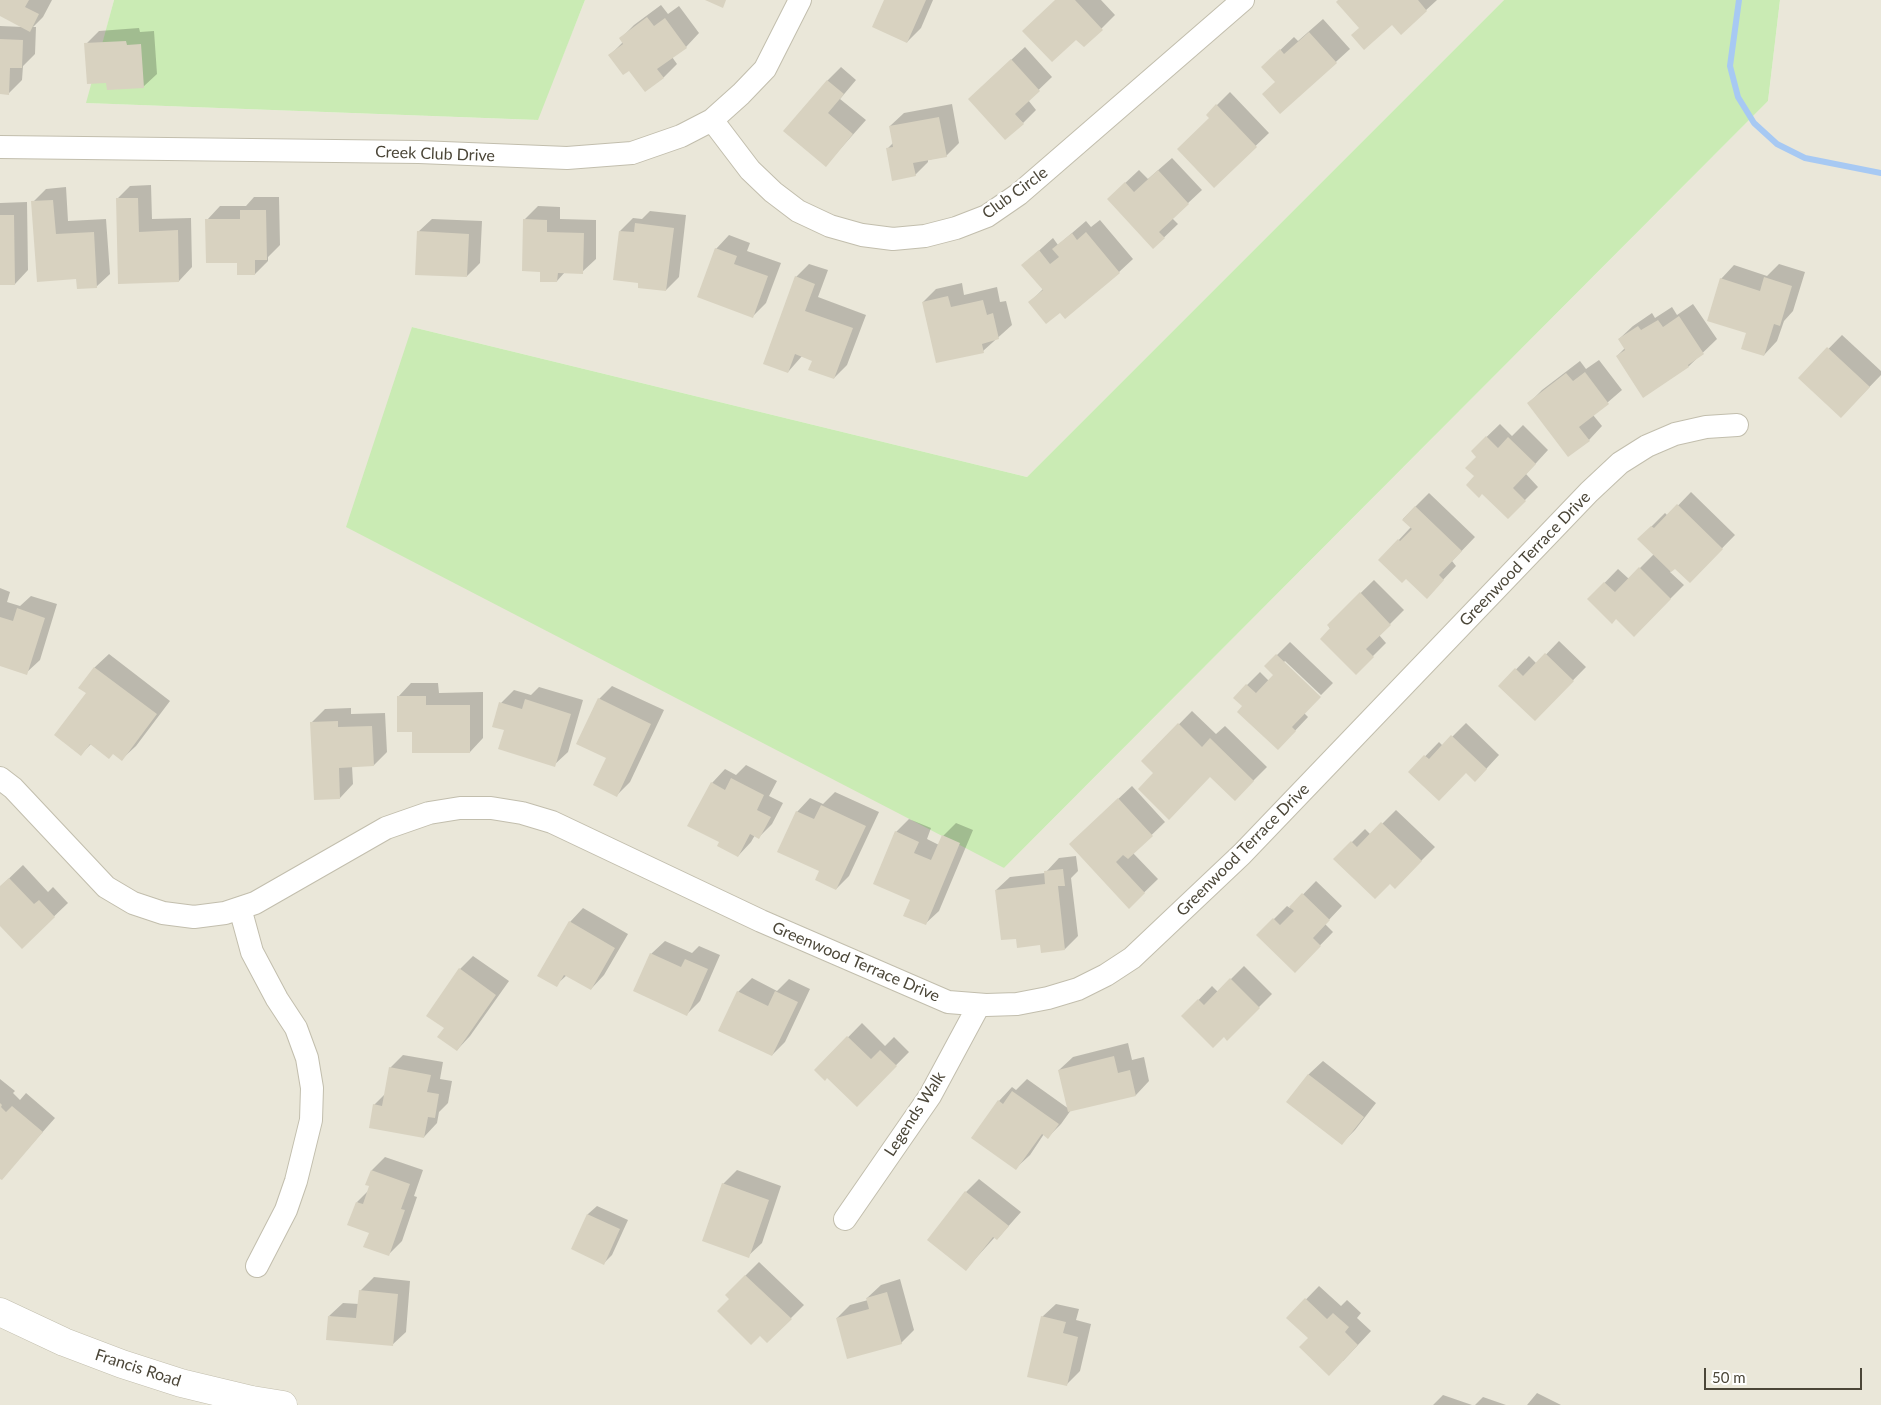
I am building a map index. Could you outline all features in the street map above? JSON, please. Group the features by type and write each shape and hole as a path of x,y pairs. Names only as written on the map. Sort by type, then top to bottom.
{"street":[{"name":"Creek Club Drive","path":"0,147 419,152 567,158 632,153 681,136 712,120 741,94 765,69 800,0"},
{"name":"Club Circle","path":"712,120 750,170 773,192 798,211 830,226 862,235 894,239 925,236 956,228 987,216 1019,194 1243,0"},
{"name":"Greenwood Terrace Drive","path":"0,778 13,788 106,887 133,903 163,913 194,917 225,913 255,903 386,828 428,813 460,808 491,808 522,813 552,822 760,921 948,1002 1017,1004 1048,998 1078,989 1106,975 1132,958 1242,854 1589,492 1620,463 1647,446 1675,434 1706,427 1737,425"},
{"path":"240,908 252,952 277,999 296,1028 307,1058 312,1088 311,1120 296,1181 282,1217 257,1266"},
{"name":"Legends Walk","path":"845,1219 930,1096 979,1004"},
{"name":"Francis Road","path":"0,1312 64,1342 122,1364 181,1383 252,1400 283,1405"}],"shaded area":[{"path":"0,0 114,0 87,103 537,120 585,0 1504,0 1027,477 412,327 1004,868 1768,101 1780,0 1881,0 1881,1405 0,1405"}],"green space":[{"path":"114,0 585,0 538,120 86,103"},
{"path":"1504,0 1780,0 1768,101 1004,868 346,527 412,327 1027,477"}],"building":[{"path":"0,0 29,0 25,7 39,14 30,32 0,16"},
{"path":"705,0 726,0 723,8"},
{"path":"884,0 926,0 907,43 872,27"},
{"path":"1055,0 1075,0 1103,30 1084,47 1076,40 1052,62 1022,31"},
{"path":"1338,0 1418,0 1427,11 1401,35 1392,25 1364,50 1351,35 1359,28 1336,2"},
{"path":"647,17 654,26 665,18 687,48 657,69 664,78 645,92 629,71 623,75 608,55 623,44 619,38"},
{"path":"1309,32 1337,63 1280,114 1262,94 1275,82 1261,67 1280,49 1284,54"},
{"path":"0,39 23,40 22,68 10,68 9,95 0,94"},
{"path":"126,41 127,45 141,44 144,88 107,90 106,83 87,84 84,43"},
{"path":"1011,59 1040,91 1015,114 1024,124 1005,140 968,99"},
{"path":"827,80 844,94 828,113 853,134 826,167 783,131"},
{"path":"1216,104 1257,147 1214,188 1177,149 1209,118 1206,115"},
{"path":"939,117 947,157 913,163 916,176 892,181 886,148 893,147 889,126"},
{"path":"1158,170 1189,204 1159,232 1165,238 1153,249 1107,199 1125,182 1134,192"},
{"path":"116,198 138,198 139,232 178,230 179,282 118,284"},
{"path":"53,200 56,234 94,232 97,288 77,289 76,279 37,282 31,201"},
{"path":"240,210 266,210 267,260 255,260 255,275 237,275 237,263 206,263 205,219 240,219"},
{"path":"0,215 14,215 15,285 0,285"},
{"path":"523,219 547,220 547,232 584,233 583,274 558,273 557,282 540,282 540,272 522,271"},
{"path":"635,223 674,228 666,291 638,288 638,283 613,280 619,231 634,232"},
{"path":"417,231 469,234 467,277 415,275"},
{"path":"1086,232 1120,273 1065,319 1060,313 1046,324 1028,302 1043,290 1021,265 1039,250 1050,264 1059,257 1052,249 1072,233 1077,240"},
{"path":"715,248 737,256 734,264 768,276 753,318 697,297"},
{"path":"795,276 815,284 805,311 853,328 834,379 808,370 812,361 795,354 788,373 763,364"},
{"path":"1764,277 1792,286 1780,326 1774,324 1764,356 1741,349 1746,333 1707,321 1720,278 1760,291"},
{"path":"948,296 951,307 983,300 987,315 993,313 999,339 982,344 984,353 936,363 922,302"},
{"path":"1679,316 1704,354 1688,365 1689,367 1643,398 1616,356 1625,350 1618,339 1638,326 1641,330 1658,320 1663,327"},
{"path":"1827,347 1870,387 1841,418 1798,378"},
{"path":"1585,372 1609,404 1579,427 1590,441 1568,457 1527,403 1566,373 1573,381"},
{"path":"1486,436 1498,448 1508,437 1536,464 1513,488 1526,501 1508,519 1482,494 1479,498 1466,485 1474,476 1465,468 1476,457 1471,451"},
{"path":"1677,504 1723,549 1690,583 1675,569 1671,572 1637,539 1651,526 1654,528"},
{"path":"1415,506 1462,551 1439,575 1444,580 1427,599 1406,579 1402,583 1378,560 1398,539 1400,541 1412,529 1402,520"},
{"path":"1639,567 1671,599 1634,637 1616,619 1612,624 1587,599 1604,582 1615,592"},
{"path":"1360,592 1391,625 1366,649 1374,657 1356,675 1320,639 1330,628 1327,625"},
{"path":"17,608 45,618 27,675 0,666 0,617 13,621"},
{"path":"1545,653 1574,681 1535,721 1498,686 1515,668 1523,676"},
{"path":"1276,654 1321,697 1292,727 1296,731 1278,750 1237,712 1242,706 1233,698 1246,684 1256,693 1273,675 1264,666"},
{"path":"94,667 157,714 122,761 113,754 109,759 90,744 81,756 54,735 86,693 78,688"},
{"path":"397,696 426,696 426,705 470,705 470,753 412,753 412,732 397,732"},
{"path":"598,698 651,724 617,797 593,785 606,758 576,744"},
{"path":"525,699 571,714 555,767 498,749 504,730 492,727 499,702 522,709"},
{"path":"338,721 338,727 372,726 374,766 339,768 340,799 314,800 310,722"},
{"path":"1178,723 1202,747 1210,738 1254,781 1235,801 1210,777 1169,820 1138,789 1153,773 1141,761"},
{"path":"1451,735 1487,769 1475,782 1466,773 1439,801 1408,772 1424,755 1429,759"},
{"path":"731,778 764,795 757,810 771,817 759,839 750,834 738,857 717,846 719,842 687,826 711,782 725,790"},
{"path":"1118,798 1153,836 1128,859 1123,855 1116,862 1145,893 1129,909 1069,844"},
{"path":"821,805 866,826 836,890 815,880 819,871 777,852 796,811 814,819"},
{"path":"1381,822 1422,861 1395,889 1390,884 1375,899 1333,859 1351,841 1357,847"},
{"path":"895,831 919,842 914,853 931,860 942,835 960,843 926,925 903,916 910,900 873,884"},
{"path":"1063,869 1065,886 1058,886 1065,950 1041,953 1040,945 1017,948 1016,939 1001,940 995,890 1045,884 1044,871"},
{"path":"9,878 34,904 39,900 55,917 22,949 0,926 0,886"},
{"path":"1302,893 1330,920 1313,938 1321,946 1295,973 1256,935 1273,918 1280,925 1294,911 1289,907"},
{"path":"569,921 615,948 591,990 564,975 557,987 537,976"},
{"path":"650,953 681,967 685,959 708,969 687,1016 633,991"},
{"path":"459,968 496,995 457,1051 437,1037 444,1028 426,1016"},
{"path":"1230,978 1260,1008 1227,1041 1224,1037 1213,1048 1181,1016 1198,999 1204,1005"},
{"path":"737,991 768,1006 775,991 798,1002 772,1056 718,1031"},
{"path":"847,1036 871,1059 880,1050 897,1066 857,1107 827,1078 825,1081 814,1070"},
{"path":"1114,1056 1118,1073 1130,1070 1136,1096 1068,1112 1058,1070"},
{"path":"389,1067 431,1075 427,1092 439,1094 435,1118 428,1117 424,1138 369,1128 373,1104 382,1106"},
{"path":"1308,1074 1364,1117 1342,1145 1286,1102"},
{"path":"1012,1091 1059,1124 1048,1139 1042,1134 1016,1170 971,1138 998,1100 1003,1104"},
{"path":"0,1103 6,1112 12,1106 43,1132 2,1180 0,1179"},
{"path":"371,1170 410,1184 401,1209 405,1210 389,1256 363,1247 369,1233 347,1225 356,1202 363,1204 369,1186 365,1185"},
{"path":"722,1183 769,1200 749,1258 702,1241"},
{"path":"965,1191 1009,1226 997,1240 993,1237 966,1271 927,1240"},
{"path":"587,1214 620,1229 604,1265 571,1249"},
{"path":"745,1275 792,1319 767,1343 760,1336 751,1345 717,1311 729,1299 725,1295"},
{"path":"359,1290 398,1294 393,1346 326,1340 328,1316 356,1318"},
{"path":"887,1292 902,1344 847,1359 836,1318 869,1309 866,1298"},
{"path":"1305,1298 1327,1319 1333,1313 1349,1327 1345,1332 1358,1345 1329,1376 1299,1347 1308,1338 1286,1318"},
{"path":"1041,1316 1066,1322 1063,1333 1078,1337 1067,1386 1027,1377"}],"waterway":[{"path":"1739,0 1730,66 1738,97 1754,123 1777,144 1805,158 1881,173"}]}
